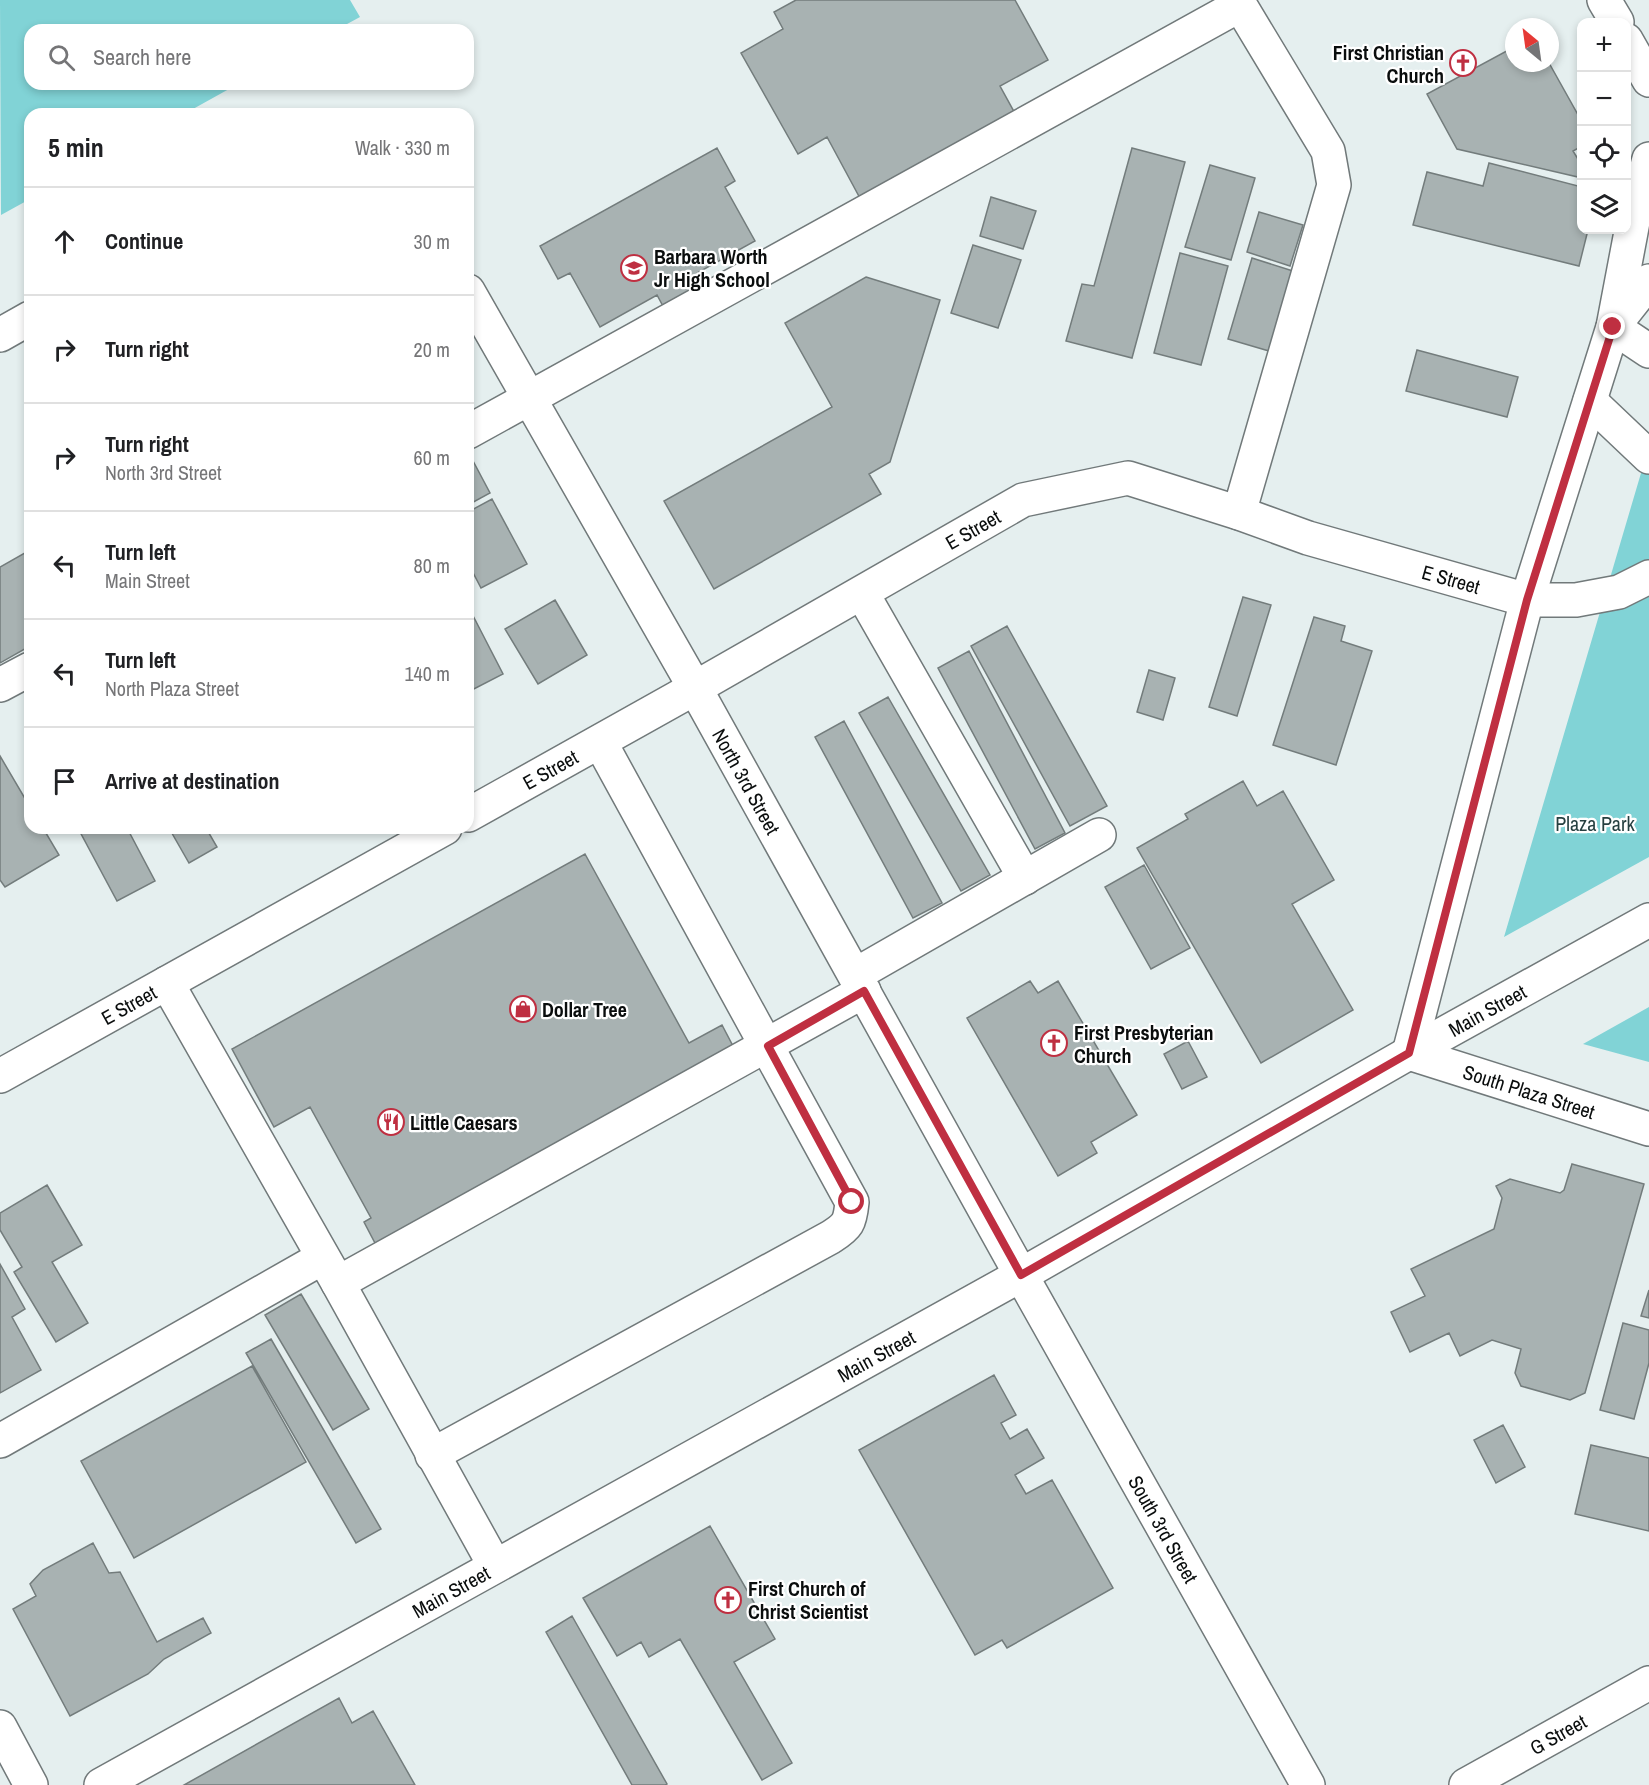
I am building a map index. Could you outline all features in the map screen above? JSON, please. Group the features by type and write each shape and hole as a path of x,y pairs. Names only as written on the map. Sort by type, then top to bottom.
{"street":[{"path":"1604,0 1615,18"},
{"path":"474,429 1239,2 1328,151 1334,184 1239,513"},
{"path":"1631,49 1649,80"},
{"path":"1409,1053 1527,600 1613,327 1635,212 1649,159"},
{"path":"1613,327 1649,281"},
{"name":"North 3rd Street","path":"474,302 695,688 1021,1275"},
{"path":"0,335 24,321"},
{"path":"1613,327 1649,351"},
{"path":"1590,401 1649,457"},
{"name":"E Street","path":"474,812 1023,500 1128,478 1239,513 1308,538 1527,600 1576,600 1619,592 1649,577"},
{"path":"862,593 1025,878"},
{"path":"0,685 24,672"},
{"path":"432,1455 790,1260 845,1228 851,1218 852,1202 600,742"},
{"name":"E Street","path":"0,1076 434,834"},
{"path":"0,1441 768,1046 860,983 1025,878 1100,835"},
{"name":"Main Street","path":"101,1785 1021,1275 1409,1053 1649,920"},
{"path":"167,983 495,1566"},
{"name":"South Plaza Street","path":"1409,1053 1649,1129"},
{"name":"South 3rd Street","path":"1021,1275 1308,1785"},
{"name":"G Street","path":"1466,1785 1649,1683"},
{"path":"0,1727 31,1785"}],"green space":[{"path":"0,0 350,0 360,17 347,24 24,24 24,90 227,90 195,108 24,108 24,202 1,215"},
{"name":"Plaza Park","path":"1649,446 1649,857 1504,937"},
{"path":"1649,1007 1649,1062 1583,1044"}],"building":[{"path":"796,0 1015,0 1048,60 1000,86 1023,128 868,213 827,137 798,154 741,53 783,29 774,12"},
{"path":"1505,52 1505,72 1554,72 1577,113 1577,149 1573,151 1577,158 1577,177 1457,149 1427,94"},
{"path":"717,148 735,181 725,187 755,241 697,273 704,286 664,308 657,295 600,327 570,273 558,279 540,246"},
{"path":"1132,148 1185,162 1132,358 1066,341 1082,284 1094,286"},
{"path":"1489,163 1577,186 1577,234 1587,234 1579,266 1413,225 1427,172 1483,186"},
{"path":"1210,165 1255,178 1231,260 1185,247"},
{"path":"991,197 1036,211 1023,249 980,236"},
{"path":"1259,212 1303,225 1290,266 1247,252"},
{"path":"973,245 1021,260 998,328 951,313"},
{"path":"1180,253 1228,266 1201,365 1154,353"},
{"path":"1252,258 1293,271 1269,351 1228,339"},
{"path":"866,277 940,300 890,462 869,474 881,494 714,589 664,501 832,407 785,323"},
{"path":"1417,350 1518,377 1507,417 1406,391"},
{"path":"474,463 490,493 474,502"},
{"path":"492,499 527,564 481,588 474,575 474,509"},
{"path":"24,553 24,649 0,663 0,567"},
{"path":"1243,597 1271,605 1237,716 1209,707"},
{"path":"555,600 587,655 538,684 505,629"},
{"path":"1314,617 1345,626 1341,641 1372,651 1336,765 1273,745"},
{"path":"474,618 503,674 474,689"},
{"path":"1007,626 1107,806 1070,826 971,646"},
{"path":"969,651 1065,833 1035,849 938,668"},
{"path":"1149,670 1175,678 1163,720 1137,712"},
{"path":"888,697 990,875 961,891 859,713"},
{"path":"844,721 942,903 913,918 815,737"},
{"path":"0,756 24,797 24,834 47,834 59,855 5,887 0,880"},
{"path":"1243,781 1257,806 1283,791 1334,880 1292,904 1353,1010 1261,1063 1137,848 1188,819 1185,814"},
{"path":"81,834 130,834 155,881 117,901"},
{"path":"172,834 209,834 217,847 189,863"},
{"path":"585,854 689,1043 722,1025 734,1048 376,1245 364,1222 371,1218 310,1107 274,1127 232,1049"},
{"path":"1144,865 1190,948 1151,969 1105,887"},
{"path":"1030,981 1038,993 1058,981 1137,1115 1091,1142 1097,1153 1058,1176 967,1018"},
{"path":"1188,1041 1207,1077 1182,1089 1164,1054"},
{"path":"1572,1164 1644,1184 1585,1393 1570,1400 1521,1386 1515,1373 1521,1349 1492,1340 1460,1356 1449,1333 1410,1352 1391,1312 1425,1296 1411,1269 1494,1229 1502,1198 1496,1186 1510,1179 1560,1193 1564,1190"},
{"path":"47,1185 82,1245 52,1262 88,1323 56,1342 14,1272 22,1267 0,1230 0,1213"},
{"path":"0,1264 25,1309 12,1317 41,1370 0,1393"},
{"path":"1649,1290 1649,1318 1641,1316"},
{"path":"301,1294 369,1409 333,1430 265,1315"},
{"path":"1623,1323 1649,1330 1649,1363 1634,1419 1600,1410"},
{"path":"271,1339 381,1529 356,1543 246,1353"},
{"path":"252,1366 306,1462 134,1558 81,1461"},
{"path":"994,1375 1016,1415 1001,1423 1010,1439 1027,1429 1044,1458 1015,1475 1026,1494 1052,1480 1113,1588 1007,1648 1002,1640 975,1655 859,1450"},
{"path":"1503,1425 1525,1467 1496,1483 1474,1440"},
{"path":"1591,1445 1649,1458 1649,1531 1575,1514"},
{"path":"710,1526 775,1639 734,1662 792,1763 762,1780 680,1639 649,1657 641,1642 617,1656 583,1598"},
{"path":"93,1543 109,1573 120,1572 157,1642 203,1618 211,1633 164,1659 148,1674 70,1716 13,1609 36,1596 30,1584 43,1570"},
{"path":"572,1616 667,1784 632,1785 546,1632"},
{"path":"339,1698 352,1723 373,1711 415,1785 184,1785"}],"place":[{"name":"First Christian Church","path":"1463,63"},
{"name":"Barbara Worth Jr High School","path":"634,268"},
{"name":"Dollar Tree","path":"523,1009"},
{"name":"First Presbyterian Church","path":"1054,1043"},
{"name":"Little Caesars","path":"391,1122"},
{"name":"First Church of Christ Scientist","path":"728,1600"}],"route":[{"path":"852,1202 768,1046 864,991 1021,1275 1409,1053 1527,600 1613,327"}]}
